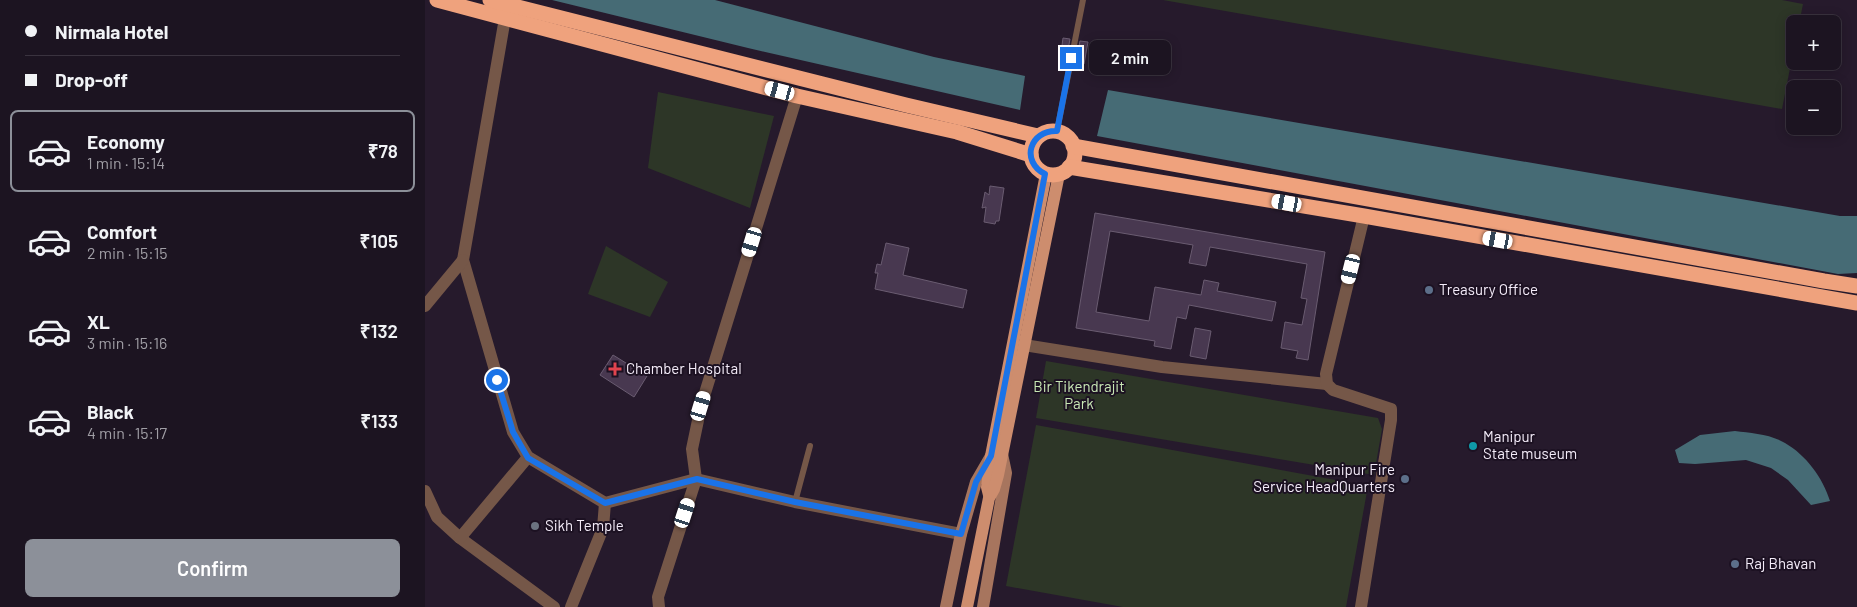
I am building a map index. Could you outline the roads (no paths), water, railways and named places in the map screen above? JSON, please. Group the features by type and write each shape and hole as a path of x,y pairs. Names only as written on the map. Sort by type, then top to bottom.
{"highway":[{"path":"437,0 797,96 957,132 1031,155"},
{"path":"490,0 906,105 1038,136 1051,131 1057,131 1070,139 1073,146 1073,160 1058,172"},
{"path":"1038,136 1031,148 1035,167 1058,172 1364,216 1857,302"},
{"path":"1073,146 1857,286"},
{"path":"1824,281 1857,276"}],"main road":[{"path":"967,607 1033,269 1058,172"},
{"path":"996,455 1024,345 1033,269"}],"street":[{"path":"505,18 463,260 513,432 528,458 605,503 697,479 795,502 961,534"},
{"path":"659,607 658,597 697,479 692,449 701,406 797,96"},
{"path":"1327,384 1326,374 1364,216"},
{"path":"425,306 463,260"},
{"path":"1024,345 1162,367 1327,384 1333,390 1391,409 1391,420 1361,607"},
{"path":"946,607 961,534 976,482 996,455 1006,473 983,607"},
{"path":"460,538 528,458"},
{"path":"425,491 437,517 460,538 554,607"},
{"path":"571,607 603,528 605,503"}],"lane":[{"path":"1057,131 1083,0"},
{"path":"795,502 810,446"}],"place":[{"name":"Treasury Office","path":"1429,290"},
{"name":"Chamber Hospital","path":"615,369"},
{"name":"Manipur State museum","path":"1473,446"},
{"name":"Manipur Fire Service HeadQuarters","path":"1405,479"},
{"name":"Sikh Temple","path":"535,526"},
{"name":"Raj Bhavan","path":"1735,564"}],"park label":[{"name":"Bir Tikendrajit Park","path":"1079,396"}]}
